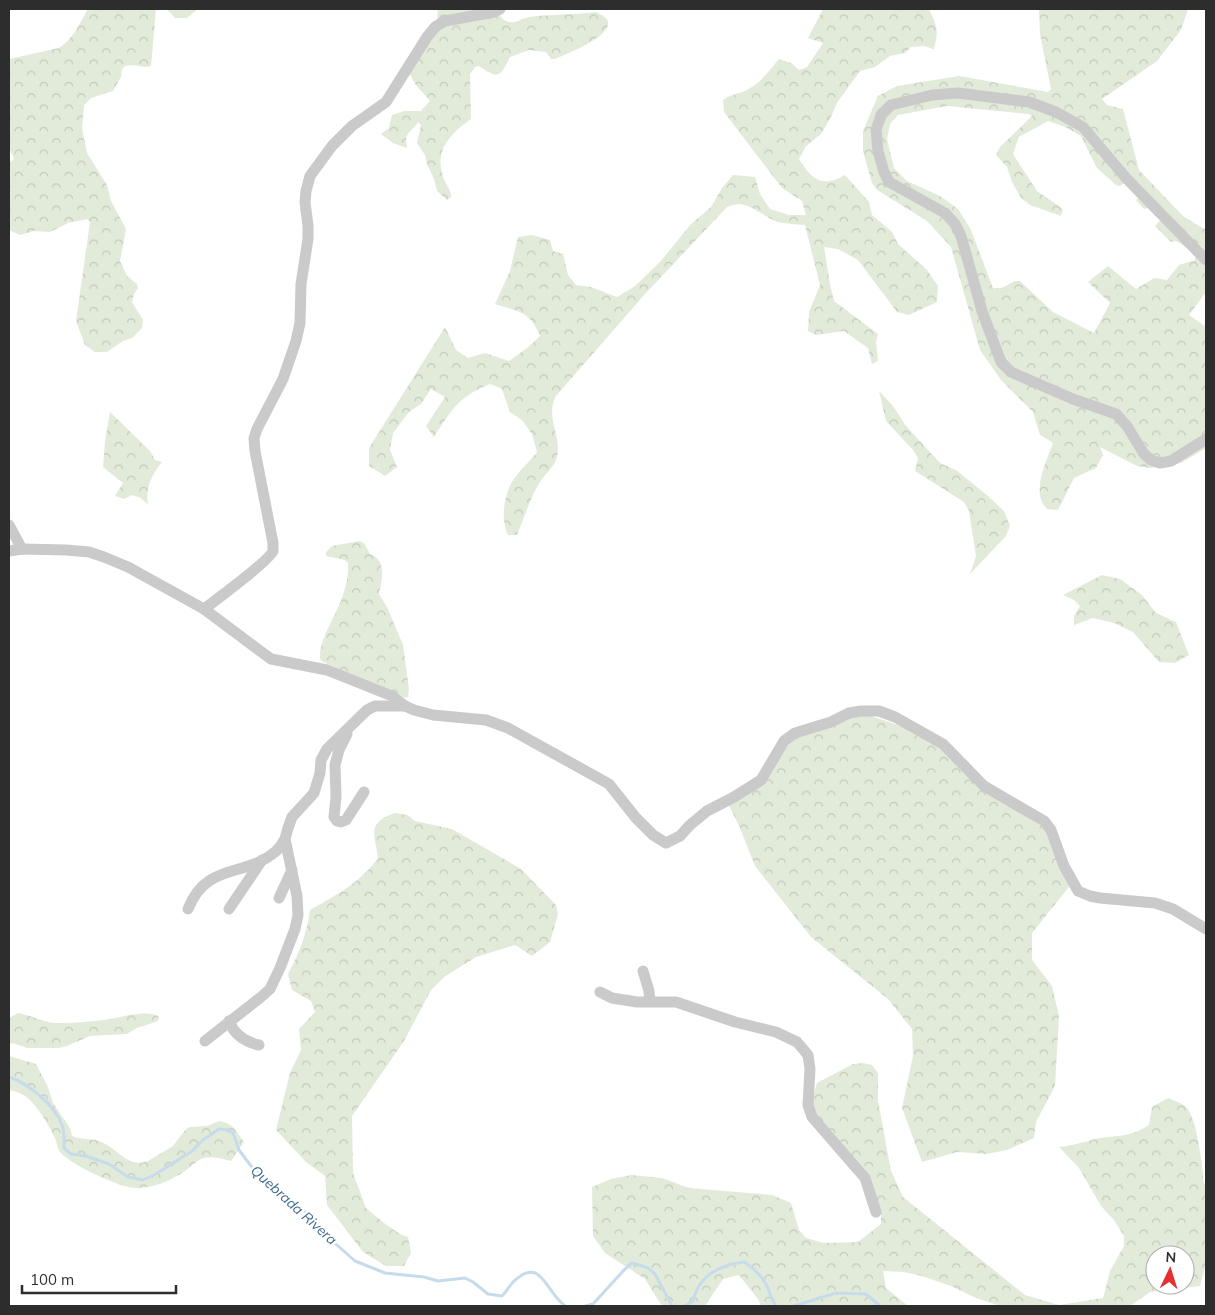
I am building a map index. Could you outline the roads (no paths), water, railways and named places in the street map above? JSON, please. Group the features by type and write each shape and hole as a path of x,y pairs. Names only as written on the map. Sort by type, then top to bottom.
{"street":[{"path":"204,609 244,578 268,557 272,551 273,543 254,438 283,379 300,323 301,284 308,239 305,202 310,176 332,146 345,133 386,102 435,27 444,22 494,12 500,9"},
{"path":"1206,260 1126,178 1083,128 1056,112 1030,102 958,93 932,95 891,105 881,114 876,130 878,151 889,182 945,213 955,224 961,236 982,311 1002,362 1011,372 1074,399 1116,414 1127,426 1144,454 1160,463 1171,461 1206,439"},
{"path":"9,525 22,549"},
{"path":"9,551 22,549 66,550 89,552 104,557 128,567 204,609 271,659 327,670 392,696 405,706"},
{"path":"188,910 196,894 206,882 217,876 262,860 278,850 285,838 292,817 314,793 320,773 321,760 327,749 368,710 375,706 405,706 432,715 486,720 508,728 609,784 636,818 653,835 666,843 680,836 690,825 708,811 742,793 761,780 784,741 795,733 861,710 879,711 895,717 943,744 952,751 984,786 1044,821 1052,830 1064,866 1078,891 1100,898 1155,903 1173,909 1206,929"},
{"path":"349,728 339,750 335,765 336,798 334,818 336,821 346,820 364,792"},
{"path":"205,1040 261,998 270,988 280,968 295,929 298,915 292,870 285,838"},
{"path":"229,909 262,860"},
{"path":"279,898 292,870"},
{"path":"643,971 650,1001"},
{"path":"600,992 612,998 637,1002 676,1002 735,1022 776,1032 797,1042 808,1055 810,1068 808,1105 812,1117 865,1178 876,1212"},
{"path":"229,1021 240,1037 258,1045"}],"waterway":[{"name":"Quebrada Rivera","path":"9,1077 24,1084 40,1096 53,1110 63,1128 64,1148 71,1154 86,1156 109,1164 128,1177 143,1180 192,1151 203,1140 219,1129 228,1130 233,1133 239,1150 251,1166 303,1210 320,1230 355,1261 385,1273 424,1277 438,1281 465,1278 488,1294 502,1296 514,1281 528,1272 533,1272 542,1278 565,1306"},
{"name":"Quebrada Rivera","path":"685,1306 693,1301 700,1284 711,1273 726,1266 744,1262 764,1281 776,1306"},
{"name":"Quebrada Rivera","path":"586,1306 593,1304 632,1263 648,1268 655,1274 672,1306"},
{"name":"Quebrada Rivera","path":"794,1306 836,1293 866,1294 880,1306"}]}
